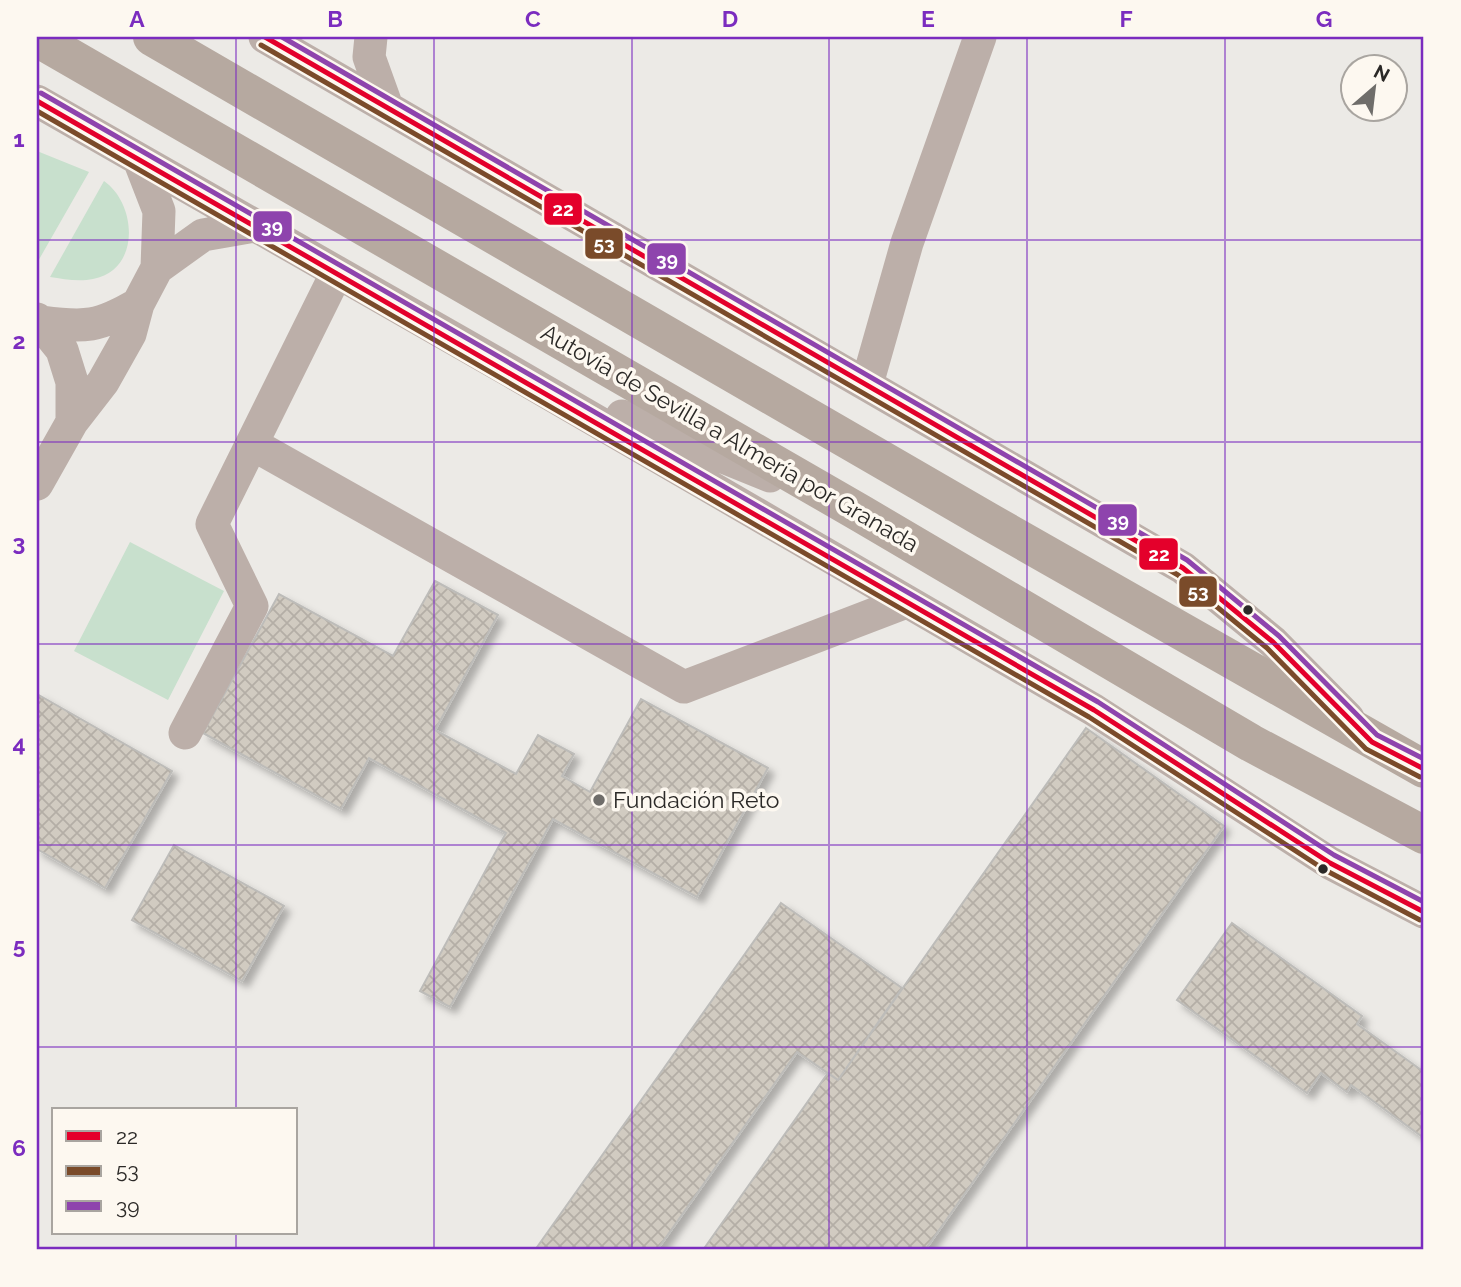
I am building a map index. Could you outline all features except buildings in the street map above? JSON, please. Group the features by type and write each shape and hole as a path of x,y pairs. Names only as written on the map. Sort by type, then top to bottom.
{"highway":[{"path":"152,37 1372,742 1424,769"},
{"name":"Autovía de Sevilla a Almería por Granada","path":"37,38 860,513 1251,743 1424,835"}],"street":[{"path":"371,37 369,57 387,107"},
{"path":"867,384 907,243 980,37"},
{"path":"286,40 387,107 1183,568 1273,642 1372,742"},
{"path":"37,101 512,372 1094,710 1330,863 1424,912"},
{"path":"37,484 72,422 110,370 130,334 138,304 157,268 159,211 140,162"},
{"path":"157,268 203,235 255,226"},
{"path":"185,733 252,606 212,524 337,272"},
{"path":"39,320 80,327 113,318 138,304"},
{"path":"39,320 62,350 72,382 72,422"},
{"path":"512,372 860,513"},
{"path":"252,444 684,687 906,602"}],"green space":[{"path":"37,151 89,172 37,263"},
{"path":"104,181 115,191 128,220 129,235 120,263 109,273 93,279 50,277"},
{"path":"130,542 224,591 168,700 74,651"}],"transit line":[{"name":"22","path":"265,37 1183,568 1273,642 1372,742 1424,769"},
{"name":"39","path":"282,37 1187,560 1279,636 1377,735 1424,759"},
{"name":"53","path":"261,45 1178,575 1267,648 1366,749 1420,777"},
{"name":"39","path":"41,93 1098,702 1334,855 1424,902"},
{"name":"22","path":"37,101 1094,710 1330,863 1424,912"},
{"name":"53","path":"37,111 1089,717 1325,870 1420,920"}],"place":[{"name":"Fundación Reto","path":"599,800"}]}
